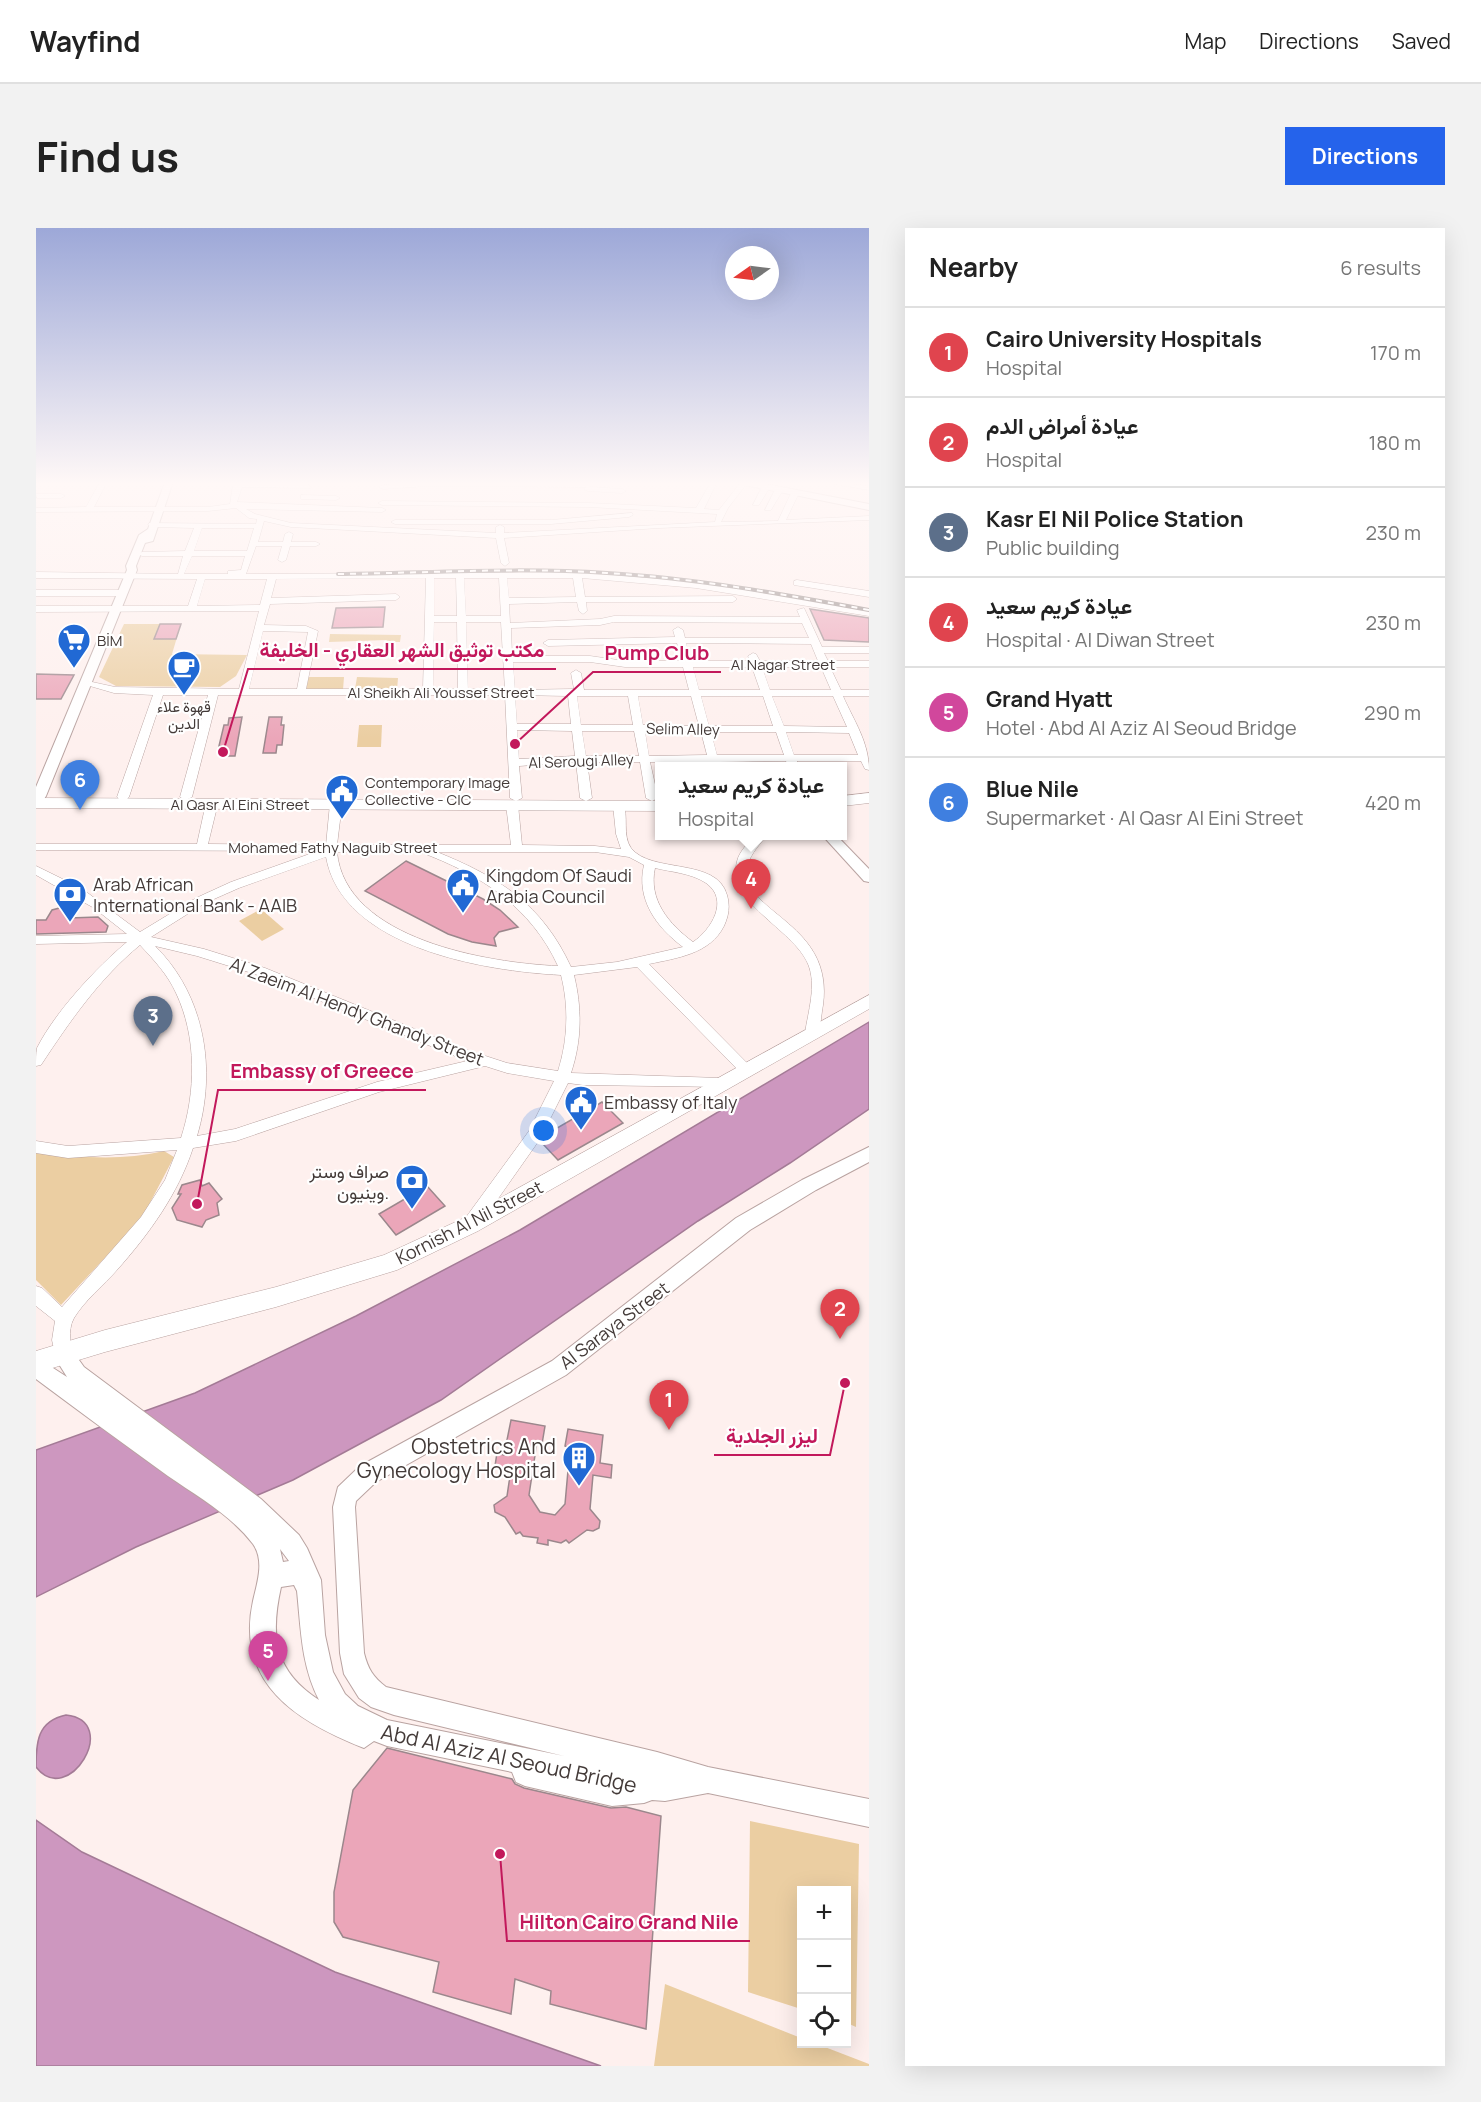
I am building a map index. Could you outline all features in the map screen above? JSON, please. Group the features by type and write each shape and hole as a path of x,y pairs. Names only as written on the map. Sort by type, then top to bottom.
{"highway":[{"path":"847,793 869,790"},
{"name":"Al Qasr Al Eini Street","path":"37,798 186,797 514,802 619,806 655,801"},
{"name":"Al Qasr Al Eini Street","path":"37,798 212,804 514,802 586,798 655,801"},
{"path":"847,801 869,798"},
{"name":"Kornish Al Nil Street","path":"36,1362 62,1353 276,1297 379,1266 470,1225 869,1001"}],"main road":[{"path":"131,568 131,573"},
{"path":"37,798 131,573 135,568"},
{"path":"834,840 869,878"},
{"name":"Al Saraya Street","path":"708,1780 645,1762 394,1702 380,1698 368,1689 357,1674 352,1653 344,1507 346,1496 368,1474 559,1368 743,1224 809,1185 869,1154"},
{"name":"Abd Al Aziz Al Seoud Bridge","path":"62,1353 77,1385"},
{"name":"Abd Al Aziz Al Seoud Bridge","path":"36,1366 77,1385 222,1500 291,1544 309,1580 314,1650 323,1683 342,1710 356,1721 371,1729 652,1787"},
{"name":"Abd Al Aziz Al Seoud Bridge","path":"258,1523 271,1554 272,1567 263,1615 264,1645 274,1674 292,1697 335,1723 385,1741 612,1793 639,1792 652,1787"},
{"path":"270,1580 290,1573 309,1580"},
{"path":"292,1697 304,1699 310,1697 323,1683"},
{"path":"652,1787 664,1788 708,1780 869,1813"}],"street":[{"path":"181,573 183,568"},
{"path":"36,574 244,572 245,568"},
{"path":"131,573 202,577 502,574 560,588 601,610 611,619 638,615 699,623 711,619 804,620"},
{"path":"502,574 517,848"},
{"path":"428,691 430,575"},
{"path":"460,575 463,691"},
{"path":"577,575 583,611"},
{"path":"552,611 550,601 560,588 577,575 667,590 731,594"},
{"path":"375,597 378,576"},
{"path":"191,609 202,577"},
{"path":"243,692 272,577"},
{"path":"797,583 869,594"},
{"path":"609,590 667,590 731,594 797,600 869,613"},
{"path":"429,619 584,623 601,610 633,598 667,590"},
{"path":"667,590 714,762"},
{"path":"36,593 123,593"},
{"path":"731,594 791,762"},
{"path":"36,609 191,609 396,597"},
{"path":"504,601 537,598 550,601"},
{"path":"633,598 641,632"},
{"path":"797,600 837,693 855,730 864,742 867,762"},
{"path":"708,609 711,619"},
{"path":"584,623 587,638 602,674"},
{"path":"259,628 311,630 314,633 301,692"},
{"path":"548,643 604,635"},
{"path":"587,638 747,640 868,651"},
{"name":"Al Nagar Street","path":"507,659 596,659 625,664 869,664"},
{"path":"576,673 577,728 586,798"},
{"name":"Al Sheikh Ali Youssef Street","path":"86,682 114,690 159,692 869,693"},
{"path":"123,797 159,692"},
{"path":"186,797 214,692"},
{"path":"632,692 644,759 655,795"},
{"name":"Selim Alley","path":"511,727 855,730"},
{"name":"Al Serougi Alley","path":"513,763 581,759 867,762"},
{"path":"202,846 212,804"},
{"path":"336,804 331,847 336,872 350,896 361,908 398,933 421,943 472,960 528,969 568,971 640,962 694,949 713,932 722,913 721,891 727,879 757,840"},
{"path":"619,806 625,847 630,854"},
{"name":"Mohamed Fathy Naguib Street","path":"36,847 609,849 692,873 727,879"},
{"path":"36,1061 65,1017 97,977 139,938 161,922 211,896 327,852 331,847"},
{"path":"416,848 483,877 520,903 549,934 568,971 574,1022 566,1077 529,1144 483,1204 470,1225"},
{"path":"650,862 646,883 652,906 668,928 694,949"},
{"path":"36,870 77,889 97,902 139,938 171,972 183,993 198,1040 199,1075 193,1123 170,1183 146,1222 65,1319 60,1342 62,1353"},
{"path":"727,879 747,891 799,939 814,964 818,990 812,1033"},
{"path":"36,940 139,938"},
{"name":"Al Zaeim Al Hendy Ghandy Street","path":"139,938 199,952 260,972 483,1061 566,1077 720,1083"},
{"path":"640,962 660,985 689,1011 746,1070"},
{"path":"36,1147 77,1152 186,1145 236,1135 404,1079 483,1061"},
{"path":"36,1293 42,1301 65,1319"}],"shaded area":[{"path":"124,624 181,624 172,654 247,655 236,676 220,687 116,686 99,677"},
{"path":"330,634 401,635 400,642 386,642 387,640 329,642"},
{"path":"307,677 344,677 343,690 304,690"},
{"path":"357,677 398,678 397,690 355,689"},
{"path":"359,725 382,725 381,747 357,747"},
{"path":"261,909 284,929 262,941 239,921"},
{"path":"869,1022 869,1109 790,1163 698,1221 441,1400 293,1480 136,1547 36,1597 36,1450 195,1393 356,1316 520,1230"},
{"path":"36,1151 116,1157 164,1151 174,1157 142,1218 61,1305 36,1280"},
{"path":"66,1715 82,1721 89,1732 90,1745 84,1759 74,1771 62,1777 49,1777 36,1767 40,1734 49,1722"},
{"path":"36,1820 82,1852 335,1972 601,2066 36,2066"},
{"path":"750,1821 859,1844 856,2027 851,2025 851,1886 797,1886 797,2008 748,1992"},
{"path":"665,1984 797,2036 797,2048 827,2048 869,2064 869,2066 654,2066"}],"building":[{"path":"385,607 383,627 332,628 336,608"},
{"path":"810,609 869,618 869,642 824,640"},
{"path":"160,624 181,624 176,639 154,639"},
{"path":"36,674 74,675 61,699 36,699"},
{"path":"242,717 235,756 221,754 223,746 219,746 224,725 228,725 229,718"},
{"path":"269,717 282,717 281,725 284,725 282,745 277,745 276,753 263,753"},
{"path":"406,861 483,899 500,910 518,927 499,932 494,938 496,946 472,942 448,934 365,891"},
{"name":"Arab African International Bank - AAIB","path":"67,906 69,918 98,917 108,926 106,932 36,934 36,920 46,920 52,910"},
{"name":"Embassy of Italy","path":"602,1102 623,1123 558,1160 541,1142 545,1135"},
{"path":"200,1180 202,1186 209,1183 222,1199 217,1203 219,1215 206,1220 202,1227 177,1220 172,1208 181,1194 178,1194 182,1185"},
{"name":"صراف وستر وينيون.","path":"427,1186 445,1206 396,1235 379,1214"},
{"name":"Obstetrics And Gynecology Hospital","path":"511,1420 545,1426 542,1444 537,1442 529,1495 540,1512 555,1515 565,1504 570,1448 565,1446 568,1429 603,1435 600,1463 612,1465 611,1478 593,1475 590,1509 600,1521 599,1528 593,1531 587,1530 569,1543 566,1540 561,1543 548,1540 548,1545 537,1543 538,1538 523,1536 520,1532 516,1534 505,1517 495,1512 494,1505 507,1496 511,1469 495,1466 497,1453 504,1455"},
{"path":"387,1748 512,1779 515,1784 524,1788 611,1808 626,1807 661,1816 646,2029 550,2004 551,1991 515,1979 511,2014 433,1992 439,1962 343,1937 334,1922 334,1892 353,1790"}],"railway":[{"path":"338,574 507,570 640,575 706,583 869,610"}],"place":[{"name":"BİM","path":"74,669"},
{"name":"قهوة علاء الدين","path":"184,696"},
{"name":"Pump Club","path":"515,744"},
{"name":"مكتب توثيق الشهر العقاري - الخليفة","path":"223,752"},
{"name":"Blue Nile","path":"80,810"},
{"name":"Contemporary Image Collective - CIC","path":"342,820"},
{"name":"عيادة كريم سعيد","path":"751,909"},
{"name":"Kingdom Of Saudi Arabia Council","path":"463,914"},
{"name":"Arab African International Bank - AAIB","path":"70,923"},
{"name":"Kasr El Nil Police Station","path":"153,1046"},
{"name":"Embassy of Italy","path":"581,1131"},
{"name":"Embassy of Greece","path":"197,1204"},
{"name":"صراف وستر وينيون.","path":"412,1210"},
{"name":"عيادة أمراض الدم","path":"840,1339"},
{"name":"ليزر الجلدية","path":"845,1383"},
{"name":"Cairo University Hospitals","path":"669,1430"},
{"name":"Obstetrics And Gynecology Hospital","path":"579,1487"},
{"name":"Grand Hyatt","path":"268,1681"},
{"name":"Hilton Cairo Grand Nile","path":"500,1854"}]}
